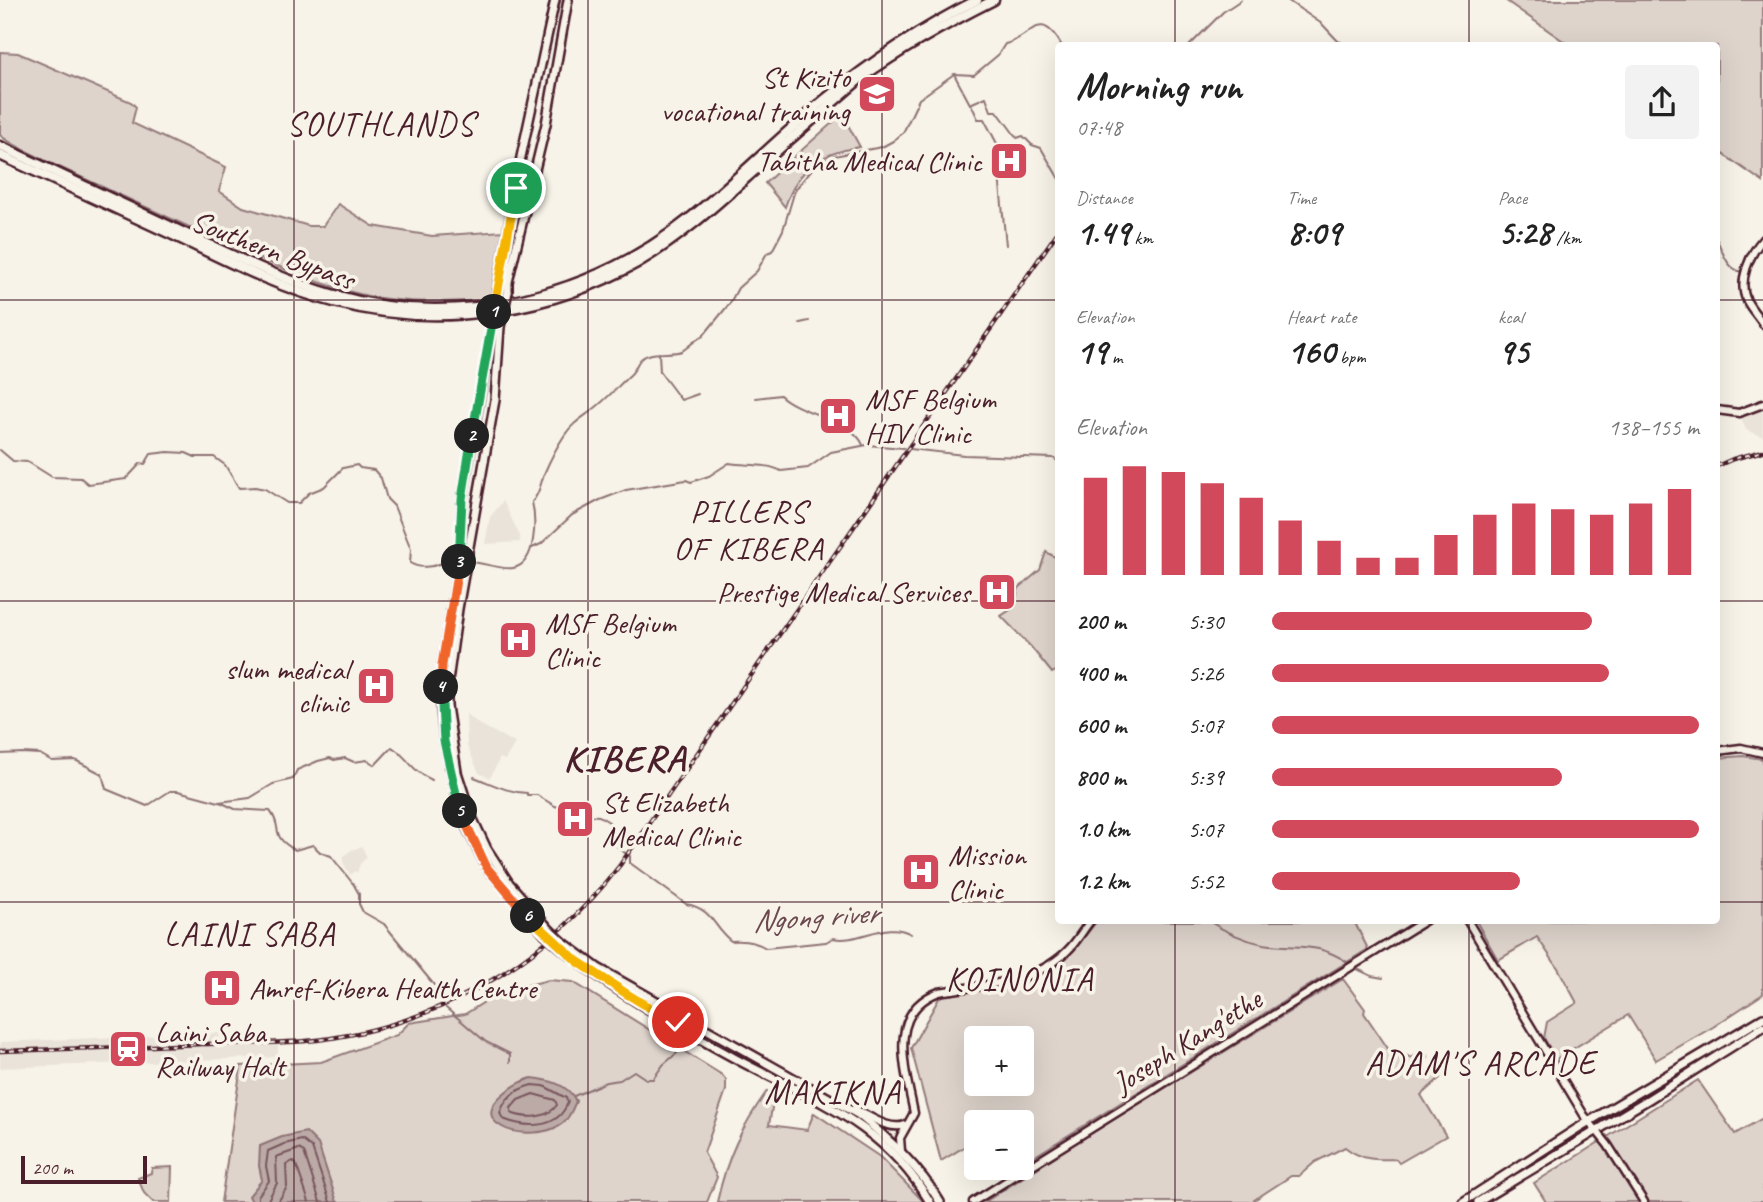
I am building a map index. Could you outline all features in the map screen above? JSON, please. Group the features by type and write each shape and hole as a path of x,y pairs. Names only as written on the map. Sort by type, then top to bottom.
{"highway":[{"name":"Southern Bypass","path":"5,155 269,272 337,296 416,308 458,308 507,303 574,285 637,256 688,219 866,67 918,33 977,0"},
{"name":"Southern Bypass","path":"5,155 246,270 334,302 412,315 452,315 511,309 558,298 598,283 653,253 702,217 861,78 925,37 995,0"},
{"path":"0,144 5,155"}],"main road":[{"path":"469,450 468,480 472,485 476,483 495,400 497,291 555,0"},
{"path":"464,556 461,524 469,450 496,327 508,292 508,282 545,124 568,0"},
{"path":"531,112 531,135 536,138 540,136 545,124"},
{"path":"516,188 527,159 534,166 530,191"},
{"path":"487,437 442,665 441,708 444,741 462,804 463,818 487,868 547,932 594,974 738,1060 808,1094 867,1130 897,1158 930,1202"},
{"path":"462,804 471,815 487,849 509,883 547,932"},
{"path":"558,942 598,968 846,1106 881,1133 914,1165 940,1202"},
{"path":"673,1022 681,1020 681,1013"},
{"path":"1462,1202 1763,1018"},
{"path":"1478,1202 1649,1100 1763,1027"},
{"path":"700,1038 699,1032 706,1028"}],"street":[{"path":"1763,239 1750,258 1744,285 1745,299 1763,324"},
{"path":"1720,410 1739,413 1763,404"},
{"path":"1720,751 1741,748 1763,753"},
{"path":"901,1152 900,1138 914,1113 901,1047 905,1029 918,1004 939,992 1014,981 1040,971 1058,960 1088,924"},
{"name":"Joseph Kang'ethe","path":"973,1202 1420,924"},
{"path":"1469,924 1589,1122 1608,1145 1644,1202"},
{"path":"846,1106 886,1125 902,1127 907,1124"}],"shaded area":[{"path":"1505,0 1763,0 1763,182 1720,152 1720,42 1565,42"},
{"path":"0,52 18,53 131,102 136,107 132,123 226,167 219,191 243,207 309,226 323,226 338,204 373,226 432,236 503,231 491,300 398,300 333,287 265,261 46,161 0,135"},
{"path":"842,114 860,147 833,153 812,165 797,182 785,207 765,183"},
{"path":"1763,407 1763,437 1746,430 1740,415"},
{"path":"503,501 520,536 520,542 485,544 490,517"},
{"path":"1046,552 1055,557 1055,671 1052,673 1001,616 1013,608 1019,588 1040,570"},
{"path":"466,714 515,743 505,760 500,758 490,778 479,773 467,746"},
{"path":"1743,756 1763,759 1763,994 1656,1060 1628,1015 1556,1059 1544,1038 1547,1022 1577,1003 1558,968 1537,937 1498,960 1478,924 1720,924 1720,758"},
{"path":"362,847 367,857 360,864 357,873 355,871 350,875 343,862 344,856 351,850"},
{"path":"1095,924 1356,924 1368,949 1034,1157 1034,1110 964,1110 964,1147 941,1161 911,1048 942,993 1033,978 1073,951"},
{"path":"1343,979 1395,1059 1403,1054 1411,1058 1423,1051 1428,1057 1423,1064 1427,1070 1444,1061 1440,1078 1421,1095 1446,1136 1399,1163 1396,1159 1363,1157 1345,1147 1315,1162 1299,1176 1291,1176 1251,1202 985,1202 1019,1180 1034,1180 1034,1170"},
{"path":"549,980 573,982 726,1080 726,1090 704,1153 717,1177 707,1202 221,1202 241,1066 321,1062 397,1035 409,1023 465,1014 502,991"},
{"path":"219,1033 221,1042 278,1040 278,1057 0,1068 0,1042"},
{"path":"1698,1080 1735,1134 1763,1118 1763,1202 1546,1202 1534,1183"},
{"path":"767,1091 774,1096 769,1125 807,1130 814,1113 880,1157 924,1202 717,1202 736,1144"},
{"path":"172,1167 171,1202 153,1202 144,1193 138,1178 151,1173 152,1168"}],"water":[{"path":"532,1078 557,1084 573,1095 576,1101 568,1118 552,1129 534,1133 506,1129 499,1125 491,1111 494,1104 508,1090"},
{"path":"306,1132 318,1144 337,1202 252,1202 249,1196 262,1180 259,1166 260,1146 282,1137"}],"waterway":[{"path":"1193,42 1223,12 1241,0"},
{"path":"1287,0 1322,24 1340,42"},
{"path":"469,562 508,568 521,565 531,550 533,540 532,502 567,431 609,396 632,373 642,358 651,354 682,351 703,336 730,303 738,288 757,271 767,253 772,251 783,230 795,190 816,164 834,156 882,147 893,141 903,133 919,99 954,74 974,75 998,55 1005,44 1035,28 1047,28 1059,42"},
{"path":"955,76 970,104 986,97 991,111 997,111 1017,138 1023,136 1032,145 1041,148 1055,172"},
{"path":"971,104 978,119 984,119 1002,153 1004,170 999,175 1006,245"},
{"path":"1720,246 1729,264 1742,272"},
{"path":"800,323 809,321"},
{"path":"659,353 660,372 681,400 698,394"},
{"path":"756,398 780,395 800,408 849,429 863,445"},
{"path":"532,548 541,544 572,515 626,490 686,480 691,482 709,476 729,463 763,466 781,471 808,468 831,452 867,445 904,448"},
{"path":"910,449 964,455 1055,459"},
{"path":"0,450 13,461 28,462 52,477 81,478 88,484 126,479 141,463 145,464 151,454 168,452 214,457 225,465 239,488 265,489 287,503 299,503 309,493 324,487 343,468 357,465 374,470 381,478 387,499 394,506 411,549 410,563 426,567 442,563 446,567 457,567"},
{"name":"Ngong river","path":"0,754 40,754 52,761 75,760 102,774 106,789 147,806 170,791 219,802 250,798 273,784 293,779 297,770 318,761 345,758 354,762 367,760 375,765 392,747 419,772 432,780"},
{"name":"Ngong river","path":"474,777 506,789 537,795 555,806 584,815 599,816 612,827 607,838 625,853"},
{"path":"220,802 235,809 270,811 279,836 287,845 295,850 313,845 320,852 331,856 354,885 363,912 384,924 439,991 444,1004"},
{"name":"Ngong river","path":"630,856 630,863 686,904 708,914 731,941 749,941 766,948 826,942 833,938 853,938 892,929 911,934"},
{"path":"1214,924 1248,940 1276,946 1316,948 1349,963"},
{"path":"1355,968 1383,978"},
{"path":"446,1008 486,1042 510,1054 510,1062"},
{"path":"574,1096 606,1082 620,1080 634,1071 646,1079 653,1079 663,1065 677,1053"}],"railway":[{"path":"0,1051 317,1040 362,1032 447,1004 524,959 559,931 591,900 620,865 1055,236"},
{"path":"1720,465 1763,451"}],"place":[{"name":"St Kizito vocational training","path":"877,94"},
{"name":"Tabitha Medical Clinic","path":"1009,161"},
{"name":"MSF Belgium HIV Clinic","path":"838,416"},
{"name":"Prestige Medical Services","path":"997,592"},
{"name":"MSF Belgium Clinic","path":"518,640"},
{"name":"slum medical clinic","path":"376,686"},
{"name":"St Elizabeth Medical Clinic","path":"575,819"},
{"name":"Mission Clinic","path":"921,872"},
{"name":"Amref-Kibera Health Centre","path":"222,988"},
{"name":"Laini Saba Railway Halt","path":"128,1049"}],"district":[{"name":"SOUTHLANDS","path":"381,123"},
{"name":"PILLERS OF KIBERA","path":"749,530"},
{"name":"KIBERA","path":"625,758"},
{"name":"LAINI SABA","path":"250,933"},
{"name":"KOINONIA","path":"1020,978"},
{"name":"ADAM'S ARCADE","path":"1481,1062"},
{"name":"MAKIKNA","path":"833,1091"}],"route":[{"path":"516,188 469,450 462,499 460,556 442,665 441,708 450,774 463,818 487,868 527,915 545,934 594,974 673,1022 678,1022"}]}
